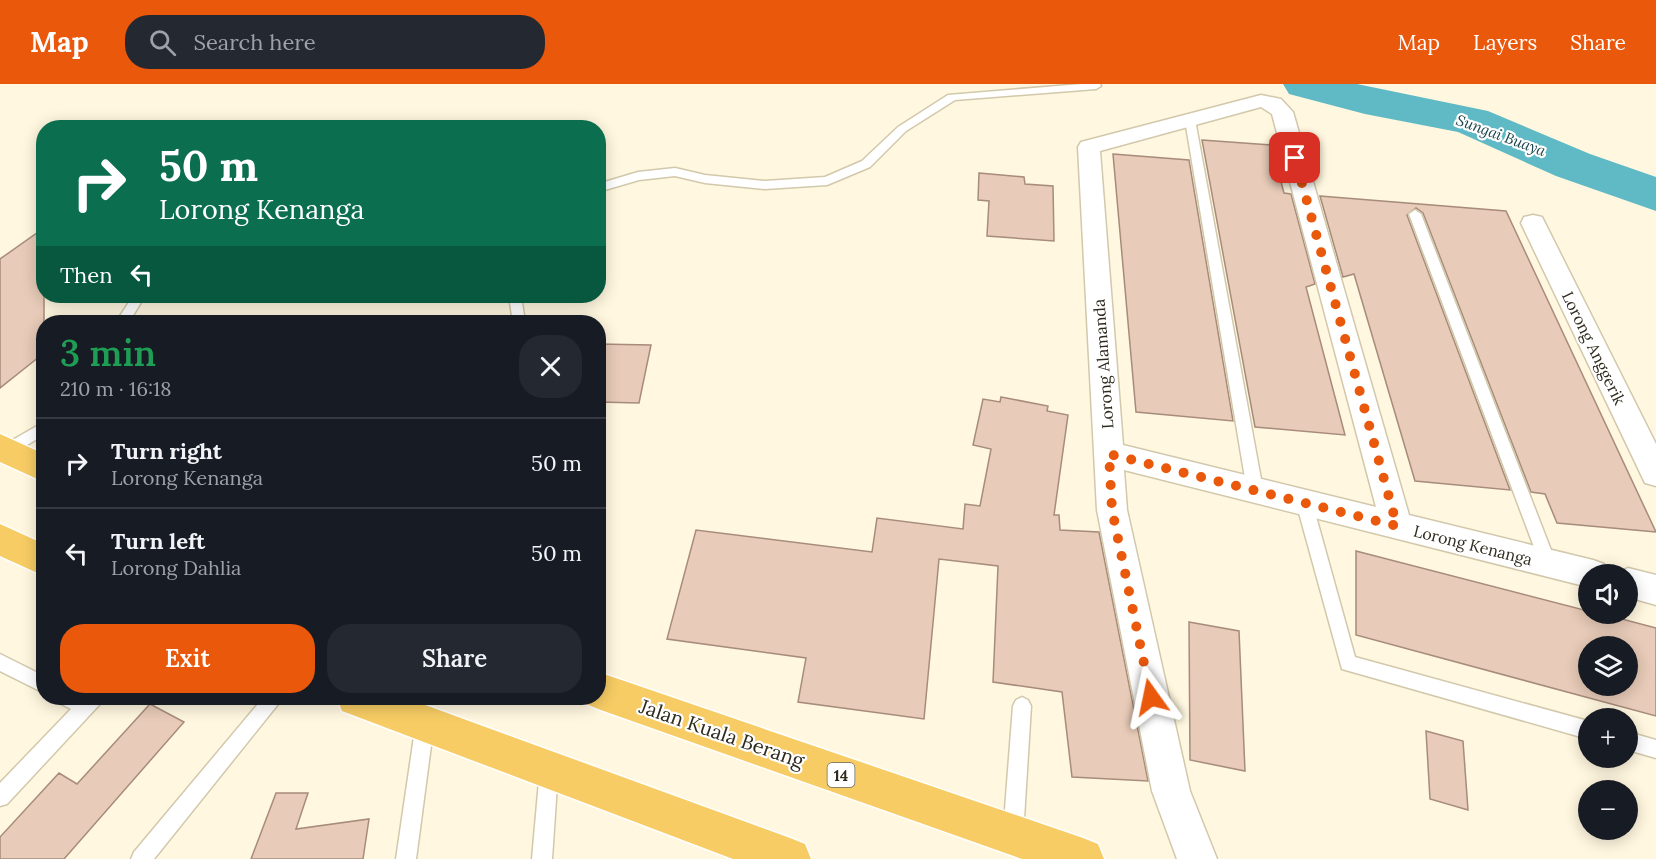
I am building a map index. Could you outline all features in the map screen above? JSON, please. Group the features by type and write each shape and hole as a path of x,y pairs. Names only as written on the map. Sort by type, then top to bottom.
{"highway":[{"path":"4,449 36,465"},
{"path":"0,539 36,557"},
{"name":"Jalan Kuala Berang","path":"606,693 1083,859"},
{"path":"375,705 790,859"}],"street":[{"path":"1190,120 1261,101 1273,104 1282,112 1397,526"},
{"name":"Lorong Alamanda","path":"1190,120 1089,147 1112,510 1171,791 1197,859"},
{"name":"Lorong Anggerik","path":"1533,223 1656,474"},
{"name":"Lorong Kenanga","path":"1109,454 1578,570"},
{"path":"1638,586 1656,590"}],"lane":[{"path":"606,186 638,176 675,172 705,179 765,185 827,181 866,164 902,129 952,97 1096,86"},
{"path":"1190,120 1255,490"},
{"path":"1415,214 1548,563"},
{"path":"4,449 36,432"},
{"path":"1304,502 1348,663 1578,727"},
{"path":"0,662 36,681"},
{"path":"0,797 87,705"},
{"path":"141,859 268,705"},
{"path":"1013,835 1022,706"},
{"path":"406,859 425,723"},
{"path":"1638,744 1656,749"},
{"path":"542,859 549,770"}],"building":[{"path":"1202,140 1271,145 1284,193 1291,194 1315,284 1306,287 1345,435 1255,427"},
{"path":"1113,154 1189,160 1233,421 1136,412"},
{"path":"979,173 1024,177 1025,184 1053,186 1054,241 987,236 989,201 978,200"},
{"path":"1320,196 1506,211 1656,532 1557,523 1545,494 1531,492 1423,213 1416,208 1407,215 1510,490 1415,481 1354,274 1343,277"},
{"path":"36,234 36,303 44,303 44,315 36,315 36,359 0,388 0,259"},
{"path":"606,344 651,345 639,403 606,402"},
{"path":"1001,397 1048,406 1047,411 1068,415 1054,515 1059,515 1060,530 1099,532 1148,781 1072,777 1062,692 993,682 998,566 939,559 924,719 798,702 806,658 667,639 696,530 872,552 877,518 963,529 965,504 980,506 991,449 973,445 983,399 1000,402"},
{"path":"1356,551 1578,608 1578,624 1638,623 1656,628 1656,716 1638,711 1638,708 1626,708 1582,696 1638,696 1638,636 1578,636 1578,695 1356,635"},
{"path":"1189,622 1239,631 1245,771 1190,760"},
{"path":"149,705 184,722 64,859 0,859 0,837 59,773 77,784"},
{"path":"1426,731 1463,741 1468,810 1430,799"},
{"path":"276,793 308,793 296,829 369,819 363,859 251,859"}],"waterway":[{"name":"Sungai Buaya","path":"1305,84 1365,100 1471,121 1573,165 1656,195"}],"route":[{"path":"1151,697 1112,510 1109,454 1397,526 1295,158"}]}
